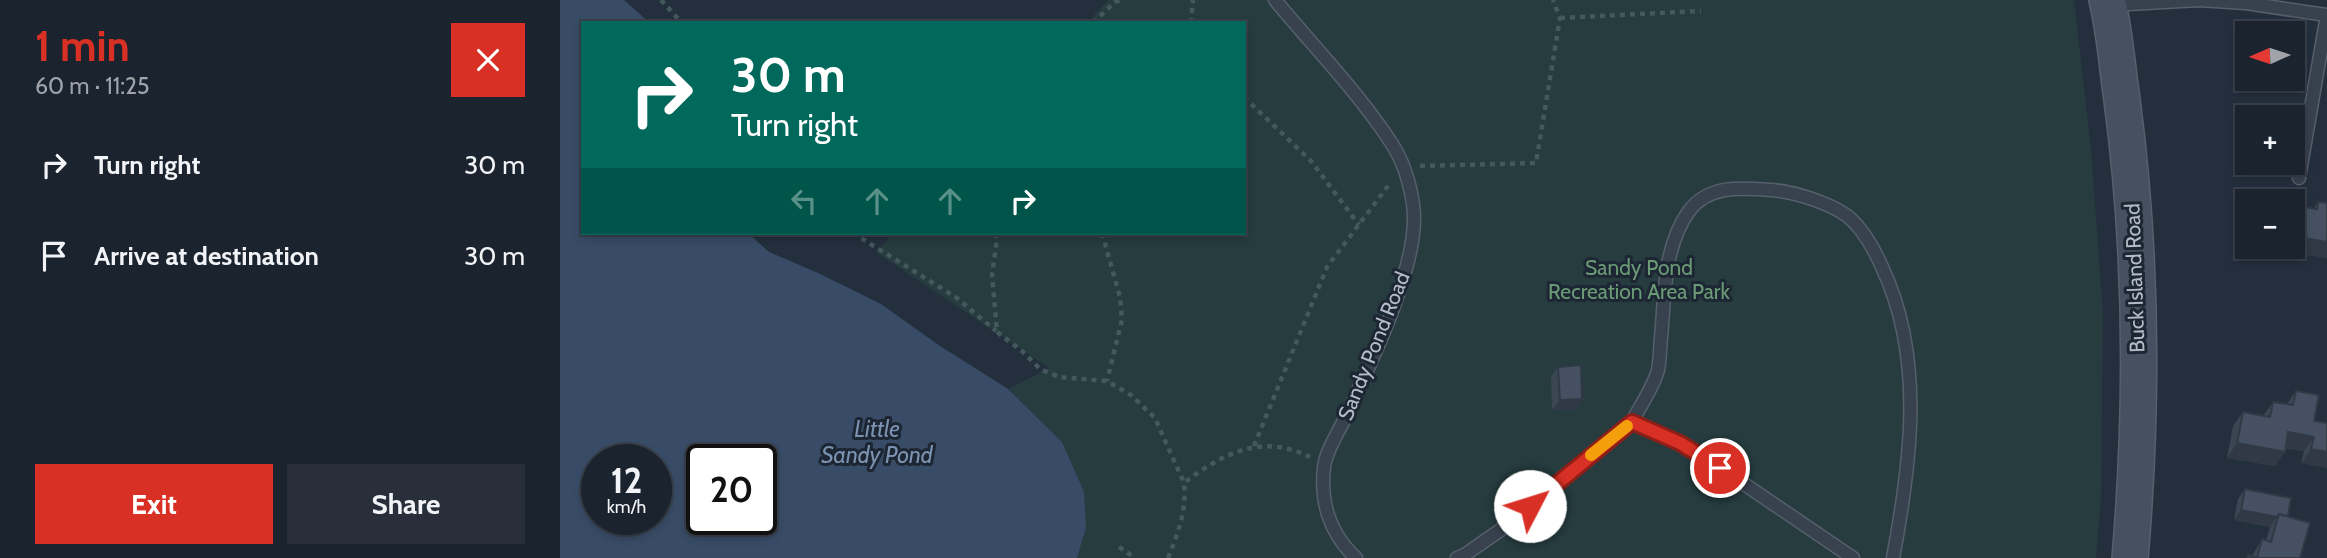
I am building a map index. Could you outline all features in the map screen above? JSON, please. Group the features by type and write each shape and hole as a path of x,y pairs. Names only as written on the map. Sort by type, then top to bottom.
{"main road":[{"name":"Buck Island Road","path":"2108,3 2132,192 2138,309 2138,424 2130,558"}],"lane":[{"name":"Sandy Pond Road","path":"1275,0 1351,90 1393,145 1403,167 1413,204 1415,230 1406,270 1370,365 1324,464 1323,488 1329,524 1356,558"},
{"path":"2108,3 2199,0 2246,3 2327,15 2299,178"},
{"path":"1457,558 1509,524 1632,422 1658,370 1668,259 1678,230 1690,210 1711,191 1735,189 1773,190 1805,196 1846,215 1864,234 1895,294 1906,346 1911,396 1909,451 1893,558"},
{"path":"1632,422 1700,454 1853,558"}],"path":[{"path":"661,0 680,21"},
{"path":"1095,21 1121,0"},
{"path":"1191,21 1193,0"},
{"path":"1254,446 1327,267 1403,167 1536,163 1560,18 1553,0"},
{"path":"1560,18 1701,11"},
{"path":"1246,99 1311,161 1359,225"},
{"path":"856,235 957,298 1040,369 1059,377 1107,380 1130,395 1155,418 1184,483 1186,501 1168,558"},
{"path":"1103,235 1120,297 1122,320 1107,380"},
{"path":"996,236 992,275 997,332"},
{"path":"1184,483 1213,461 1254,446 1292,448 1324,464"},
{"path":"1119,547 1135,558"}],"green space":[{"name":"Sandy Pond Recreation Area Park","path":"1108,0 2074,0 2091,149 2103,314 2101,499 2096,558 1077,558 1086,528 1062,442 1008,389 1049,368 876,252 892,235 1246,235 1246,21 1089,21"}],"water":[{"name":"Little Sandy Pond","path":"560,0 624,0 648,21 581,21 581,235 750,235 769,252 881,304 1008,389 1062,442 1084,492 1086,528 1077,558 560,558"}],"building":[{"path":"2318,202 2327,203 2327,242 2305,238 2305,207 2317,209"},
{"path":"1581,365 1582,399 1560,400 1558,367"},
{"path":"2296,391 2319,395 2314,421 2327,423 2327,452 2311,449 2314,437 2288,432 2285,452 2237,443 2243,412 2270,417 2273,402 2293,405"},
{"path":"2245,489 2291,498 2288,516 2279,514 2277,517 2241,510"},
{"path":"2279,514 2310,523 2300,558 2257,558 2262,539 2271,542"}],"slow traffic":[{"path":"1591,455 1627,426"}],"route":[{"path":"1530,506 1632,422 1680,443 1720,468"}]}
